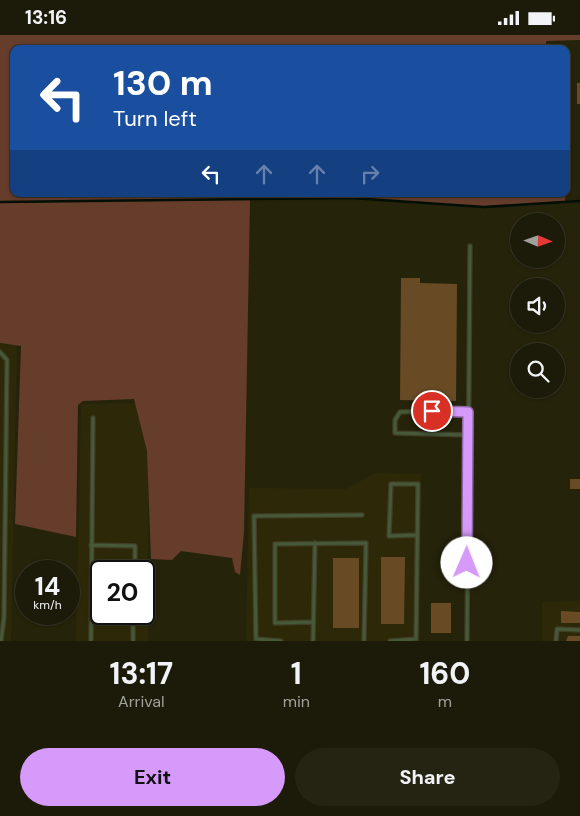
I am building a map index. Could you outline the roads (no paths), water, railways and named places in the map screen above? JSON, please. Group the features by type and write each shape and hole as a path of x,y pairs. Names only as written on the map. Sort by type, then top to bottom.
{"lane":[{"path":"467,641 470,246"},
{"path":"0,352 7,360 5,560 2,583 1,641"},
{"path":"423,411 400,412 395,420 395,433 468,435"},
{"path":"432,411 468,412"},
{"path":"91,641 93,418"},
{"path":"0,440 7,440"},
{"path":"390,641 416,639 418,483 391,483 389,536 417,535"},
{"path":"281,641 256,639 254,516 362,515"},
{"path":"313,641 315,543"},
{"path":"313,622 275,623 275,544 366,543 364,641"},
{"path":"91,545 135,546 135,560"},
{"path":"0,560 5,560"},
{"path":"133,625 133,641"},
{"path":"556,641 557,629 580,630"}],"waterway":[{"path":"0,202 352,198 484,207 580,201"}]}
